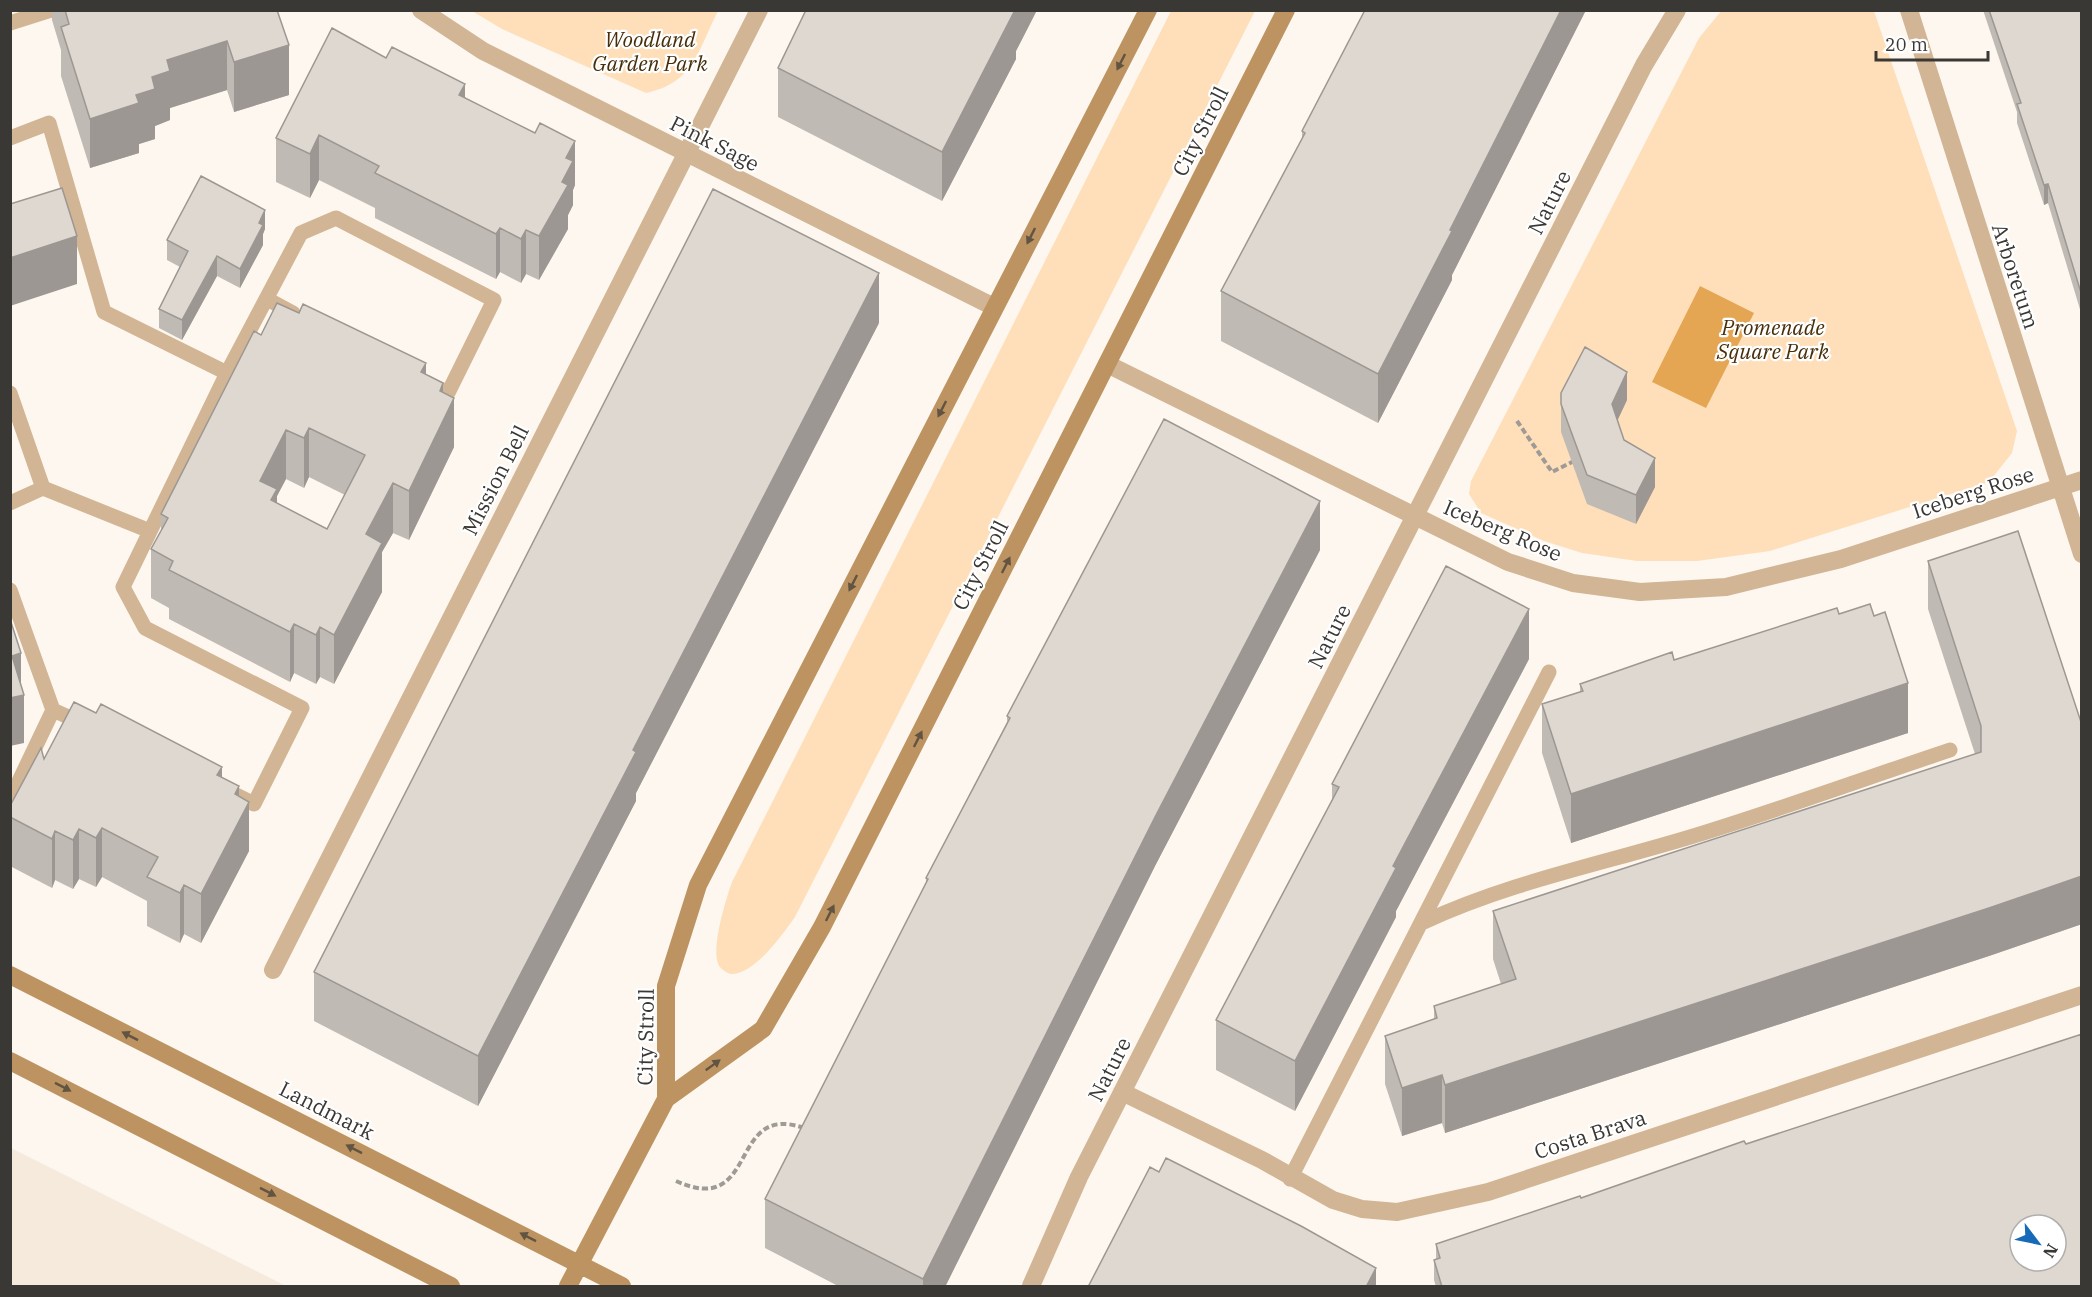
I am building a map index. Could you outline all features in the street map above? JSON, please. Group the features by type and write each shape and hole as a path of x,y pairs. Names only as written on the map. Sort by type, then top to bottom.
{"street":[{"name":"Pink Sage","path":"421,10 483,51 994,307"},
{"name":"Mission Bell","path":"273,970 759,10"},
{"name":"City Stroll","path":"666,1099 666,986 698,885 1148,10"},
{"name":"City Stroll","path":"568,1287 666,1099 763,1029 822,927 1286,10"},
{"name":"Nature","path":"1031,1287 1079,1177 1644,64 1677,10"},
{"name":"Arboretum","path":"1909,10 2082,554"},
{"name":"Iceberg Rose","path":"1107,364 1415,518 1519,565 1573,583 1640,592 1726,587 1840,559 2082,480"},
{"name":"Landmark","path":"10,975 622,1287"},
{"name":"Costa Brava","path":"1122,1092 1262,1160 1290,1179 1333,1200 1362,1209 1397,1212 1476,1194 2082,995"},
{"path":"10,1061 450,1287"}],"lane":[{"path":"10,23 51,10"},
{"path":"10,138 49,123 104,312 227,373"},
{"path":"212,784 254,804 302,708 145,627 123,587 227,373 301,233 336,218 494,300 448,393 408,372"},
{"path":"267,299 307,320"},
{"path":"10,393 43,488"},
{"path":"10,503 43,488 150,531"},
{"path":"10,590 53,710 10,800"},
{"path":"1290,1179 1424,922 1549,672"},
{"path":"53,710 96,729"},
{"path":"1424,922 1464,903 1503,890 1700,834 1950,750"}],"path":[{"path":"1517,421 1552,472 1574,460"},
{"path":"676,1181 704,1190 725,1184 732,1177 754,1137 766,1127 779,1123 805,1129 810,1118"}],"shaded area":[{"path":"1700,286 1754,313 1706,408 1652,382"},
{"path":"11,1148 286,1286 11,1286"}],"green space":[{"name":"Promenade Square Park","path":"1722,10 1874,11 2017,431 2012,453 1989,482 1770,551 1697,561 1637,561 1582,553 1544,541 1481,513 1469,494 1471,481 1699,38"},
{"name":"Woodland Garden Park","path":"472,11 718,11 699,51 685,73 662,88 646,93 502,29"},
{"path":"1171,11 1255,11 795,917 758,961 740,972 728,973 719,966 716,949 720,924 732,882"}],"building":[{"path":"65,10 277,10 289,45 234,62 227,41 167,60 170,71 152,77 155,89 136,95 139,103 90,119 61,27 69,24"},
{"path":"806,10 1015,10 942,152 778,68"},
{"path":"1365,10 1561,10 1450,230 1452,231 1378,374 1221,291 1305,133 1302,131"},
{"path":"1989,10 2082,10 2082,296 2048,184 2044,185 2017,104 2021,103"},
{"path":"332,28 386,58 392,47 465,84 459,95 535,133 540,123 575,141 566,158 573,161 562,182 568,185 539,236 526,230 521,239 500,228 496,234 375,173 379,166 319,135 310,154 276,138"},
{"path":"201,176 265,210 259,223 263,225 240,269 217,256 182,320 159,309 188,251 167,240"},
{"path":"62,188 77,236 10,258 10,204"},
{"path":"713,189 879,273 633,750 636,752 478,1056 314,972"},
{"path":"277,303 299,313 303,304 426,363 421,372 443,383 440,391 454,398 409,491 393,483 366,534 382,543 334,635 320,627 316,635 294,624 290,632 169,570 173,561 151,549 168,518 161,514 254,331 261,335","holes":["309,428 365,455 327,529 271,500 277,489 260,481 286,430 304,438"]},
{"path":"1585,347 1627,372 1612,404 1624,440 1655,458 1636,495 1587,475 1561,404 1561,393"},
{"path":"1164,419 1320,501 1155,817 923,1279 765,1199 928,879 926,878 1010,718 1007,716"},
{"path":"2018,531 2082,725 2082,876 1445,1085 1442,1075 1402,1088 1385,1036 1437,1018 1434,1006 1516,979 1493,911 1981,752 1981,726 1928,561"},
{"path":"1446,566 1529,609 1393,866 1396,868 1295,1061 1216,1020 1339,787 1332,784"},
{"path":"1870,604 1874,616 1885,612 1908,683 1571,794 1542,704 1583,691 1580,684 1672,652 1674,660 1837,608 1839,614"},
{"path":"10,619 21,653 12,656 24,695 10,698"},
{"path":"74,702 96,713 101,704 222,767 217,775 239,786 235,794 249,802 201,894 184,885 180,893 147,877 158,857 102,828 96,838 79,829 73,840 55,831 52,839 10,817 10,806 41,748 44,759"},
{"path":"2082,1034 2082,1287 1442,1287 1434,1260 1440,1258 1436,1244 1580,1196 1581,1198 1744,1141 1746,1144"},
{"path":"1166,1158 1301,1226 1376,1268 1366,1287 1088,1287 1150,1167 1159,1172"}]}
